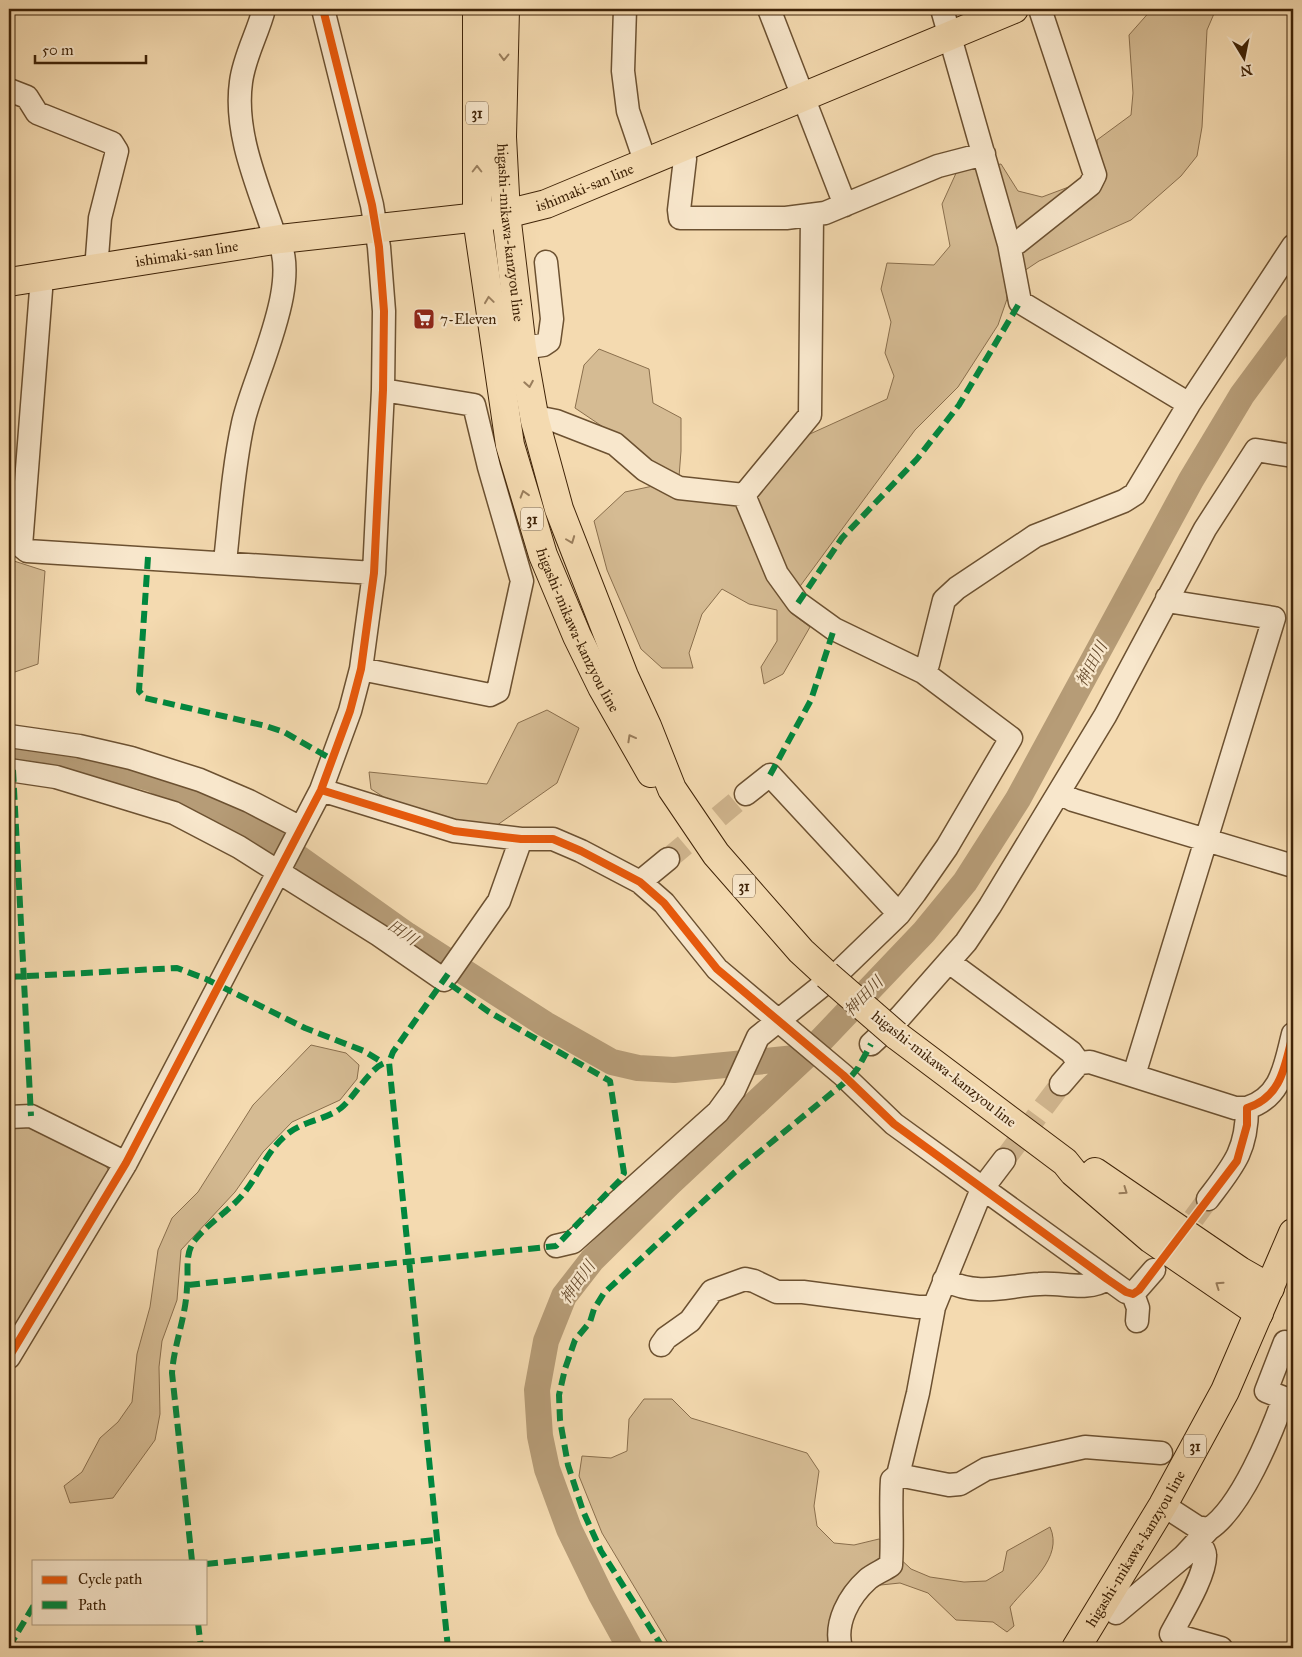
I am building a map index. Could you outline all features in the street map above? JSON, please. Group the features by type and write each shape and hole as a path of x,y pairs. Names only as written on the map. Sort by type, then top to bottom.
{"main road":[{"name":"higashi-mikawa-kanzyou line","path":"477,9 477,218 510,446 543,555 577,636 602,687 651,774 672,789"},
{"name":"higashi-mikawa-kanzyou line","path":"505,9 502,137 506,214 522,348 535,421 559,509 624,676 647,726 672,789 716,854 801,951 827,974 884,1040 1065,1162 1073,1172 1151,1239 1259,1313"},
{"name":"ishimaki-san line","path":"9,282 96,270 280,239 506,214 546,204 1014,9"},
{"name":"higashi-mikawa-kanzyou line","path":"1065,1162 1081,1164 1105,1178 1240,1271 1270,1288"},
{"name":"higashi-mikawa-kanzyou line","path":"1076,1648 1163,1505 1225,1391 1293,1233"}],"street":[{"path":"225,562 234,472 243,421 276,326 284,270 280,239 273,231 242,131 241,80 264,9"},
{"path":"9,1357 126,1163 321,790 350,712 361,669 374,573 383,390 384,311 376,228 358,146 322,9"},
{"path":"625,9 623,71 628,111 646,161"},
{"path":"770,9 845,205"},
{"path":"942,9 951,35 1009,244 1020,302 1189,404"},
{"path":"1009,244 1017,243 1090,185 1094,174 1040,9"},
{"path":"9,90 27,97 37,113 112,143 117,151 100,218 96,270"},
{"path":"681,148 685,159 679,210 680,218 786,218 812,216 845,205 938,166 984,154"},
{"path":"744,495 810,415 812,216"},
{"path":"923,672 928,664 944,600 957,588 1035,536 1124,501 1135,494 1189,404 1293,246"},
{"path":"522,348 543,345 549,341 552,319 546,262"},
{"path":"38,278 41,290 22,546 27,551 225,562 374,573"},
{"path":"361,669 490,695 498,691 522,581 489,467 474,405 383,390"},
{"path":"535,421 546,419 556,421 615,444 645,470 679,488 744,495"},
{"path":"884,1040 900,1018 966,942 990,906 1105,716 1205,529 1256,450 1293,456"},
{"path":"556,1246 573,1242 718,1112 741,1076 758,1037 788,1028 840,972 899,914 947,848 1011,738 923,672 834,629 798,602 777,574 744,495"},
{"path":"1134,1075 1274,618 1173,602 1167,598"},
{"path":"9,736 79,746 131,758 200,780 271,811 299,832"},
{"path":"9,770 56,777 174,813 280,868 379,935 451,970 499,901 521,838"},
{"path":"746,794 770,774 899,914"},
{"path":"321,790 454,831 521,838 553,839 581,851 640,882 664,903 717,969 843,1075 894,1124 982,1190 1126,1292 1133,1294 1139,1290 1154,1270"},
{"path":"1060,793 1073,800 1293,866"},
{"path":"640,882 668,859"},
{"path":"949,962 1071,1052 1079,1063"},
{"path":"1061,1084 1079,1063 1090,1062 1235,1108 1247,1108 1258,1104 1276,1088 1293,1034"},
{"path":"1208,1199 1237,1161 1247,1125 1247,1108"},
{"path":"9,1117 31,1116 126,1163"},
{"path":"842,1648 839,1641 842,1617 852,1599 868,1579 891,1565 894,1530 890,1506 892,1480 898,1474 918,1393 934,1307 982,1190 1004,1160"},
{"path":"661,1346 666,1338 690,1321 712,1291 745,1279 754,1281 777,1292 802,1292 918,1307 934,1307"},
{"path":"944,1280 993,1291 1040,1284 1096,1286 1107,1279"},
{"path":"1133,1294 1138,1308 1137,1321"},
{"path":"1116,1613 1204,1535 1230,1508 1249,1477 1288,1402 1266,1391 1285,1342"},
{"path":"898,1474 954,1485 960,1484 986,1469 1085,1447 1161,1453"},
{"path":"1163,1505 1197,1527 1204,1535 1205,1553 1204,1565 1191,1598 1166,1641 1221,1648"}],"shaded area":[{"path":"1152,9 1216,9 1207,30 1202,127 1197,156 1181,176 1131,220 1039,261 1024,271 1005,274 1007,299 998,325 958,387 915,430 798,589 791,613 810,627 783,674 764,684 761,667 777,641 777,610 749,604 722,589 702,614 689,653 693,668 662,668 641,649 607,570 594,521 625,492 653,486 615,435 575,408 584,365 599,349 649,369 653,403 681,418 678,490 734,498 790,443 887,399 894,376 885,353 891,322 881,289 887,263 934,265 950,246 942,204 957,171 1001,164 1018,191 1042,197 1098,176 1097,140 1131,115 1133,93 1129,35"},
{"path":"9,549 14,561 45,571 38,664 9,674"},
{"path":"547,710 579,728 557,783 493,828 401,808 371,789 369,772 487,784 518,723"},
{"path":"311,1045 346,1053 359,1065 357,1079 340,1100 292,1122 263,1152 235,1192 181,1250 177,1300 162,1341 159,1367 160,1414 155,1440 113,1498 70,1503 64,1486 82,1472 100,1438 118,1422 132,1402 137,1354 150,1307 158,1250 172,1218 198,1192 253,1105"},
{"path":"30,1122 101,1158 111,1174 9,1343 9,1124"},
{"path":"644,1399 672,1399 691,1418 807,1453 819,1471 814,1506 817,1526 834,1543 854,1545 879,1539 911,1569 930,1577 964,1582 986,1581 1003,1571 1007,1551 1050,1527 1053,1538 1048,1560 1034,1580 1010,1607 1014,1626 1007,1632 993,1622 956,1620 928,1593 900,1583 871,1586 830,1648 671,1648 602,1533 579,1476 582,1456 611,1458 627,1451 629,1419"}],"waterway":[{"name":"神田川","path":"630,1648 601,1595 569,1529 547,1469 540,1436 537,1390 546,1341 564,1296 592,1260 669,1184 805,1057 924,932 965,882 1018,799 1191,480 1242,395 1293,326"},
{"name":"田川","path":"9,751 98,765 152,779 258,829 407,935 545,1024 612,1062 638,1068 674,1070 805,1057"}],"tunnel":[{"path":"668,859 746,794"},
{"path":"1004,1160 1061,1084"},
{"path":"1174,1245 1208,1199"}],"marked path":[{"path":"798,603 842,538 917,459 959,405 1020,302"},
{"path":"148,557 139,691 145,698 266,726 284,732 333,760"},
{"path":"770,775 811,700 834,629"},
{"path":"13,770 31,1116"},
{"path":"9,977 177,968 206,979 305,1028 364,1051 382,1062"},
{"path":"448,974 393,1052 389,1062 448,1648"},
{"path":"188,1285 556,1246 620,1180 624,1173 610,1081 489,1012 444,980"},
{"path":"663,1648 601,1551 583,1511 568,1465 560,1420 559,1395 565,1369 575,1340 590,1322 594,1309 604,1293 735,1172 849,1079 858,1068 871,1044"},
{"path":"192,1560 172,1373 185,1309 189,1251 201,1233 241,1196 271,1151 283,1138 296,1128 329,1115 341,1108 376,1068 389,1062"},
{"path":"208,1564 436,1540"},
{"path":"9,1647 32,1608"},
{"path":"198,1624 201,1648"}],"cycle path":[{"path":"9,1357 126,1163 321,790 350,711 361,669 374,573 383,390 384,311 379,247 372,205 323,9"},
{"path":"321,790 454,831 521,839 553,839 581,851 640,882 664,903 717,969 843,1075 894,1124 1107,1279 1126,1292 1133,1294 1139,1290 1237,1161 1247,1125 1247,1108 1259,1103 1275,1088 1284,1068 1293,1034"}],"place":[{"name":"7-Eleven","path":"424,319"}]}
